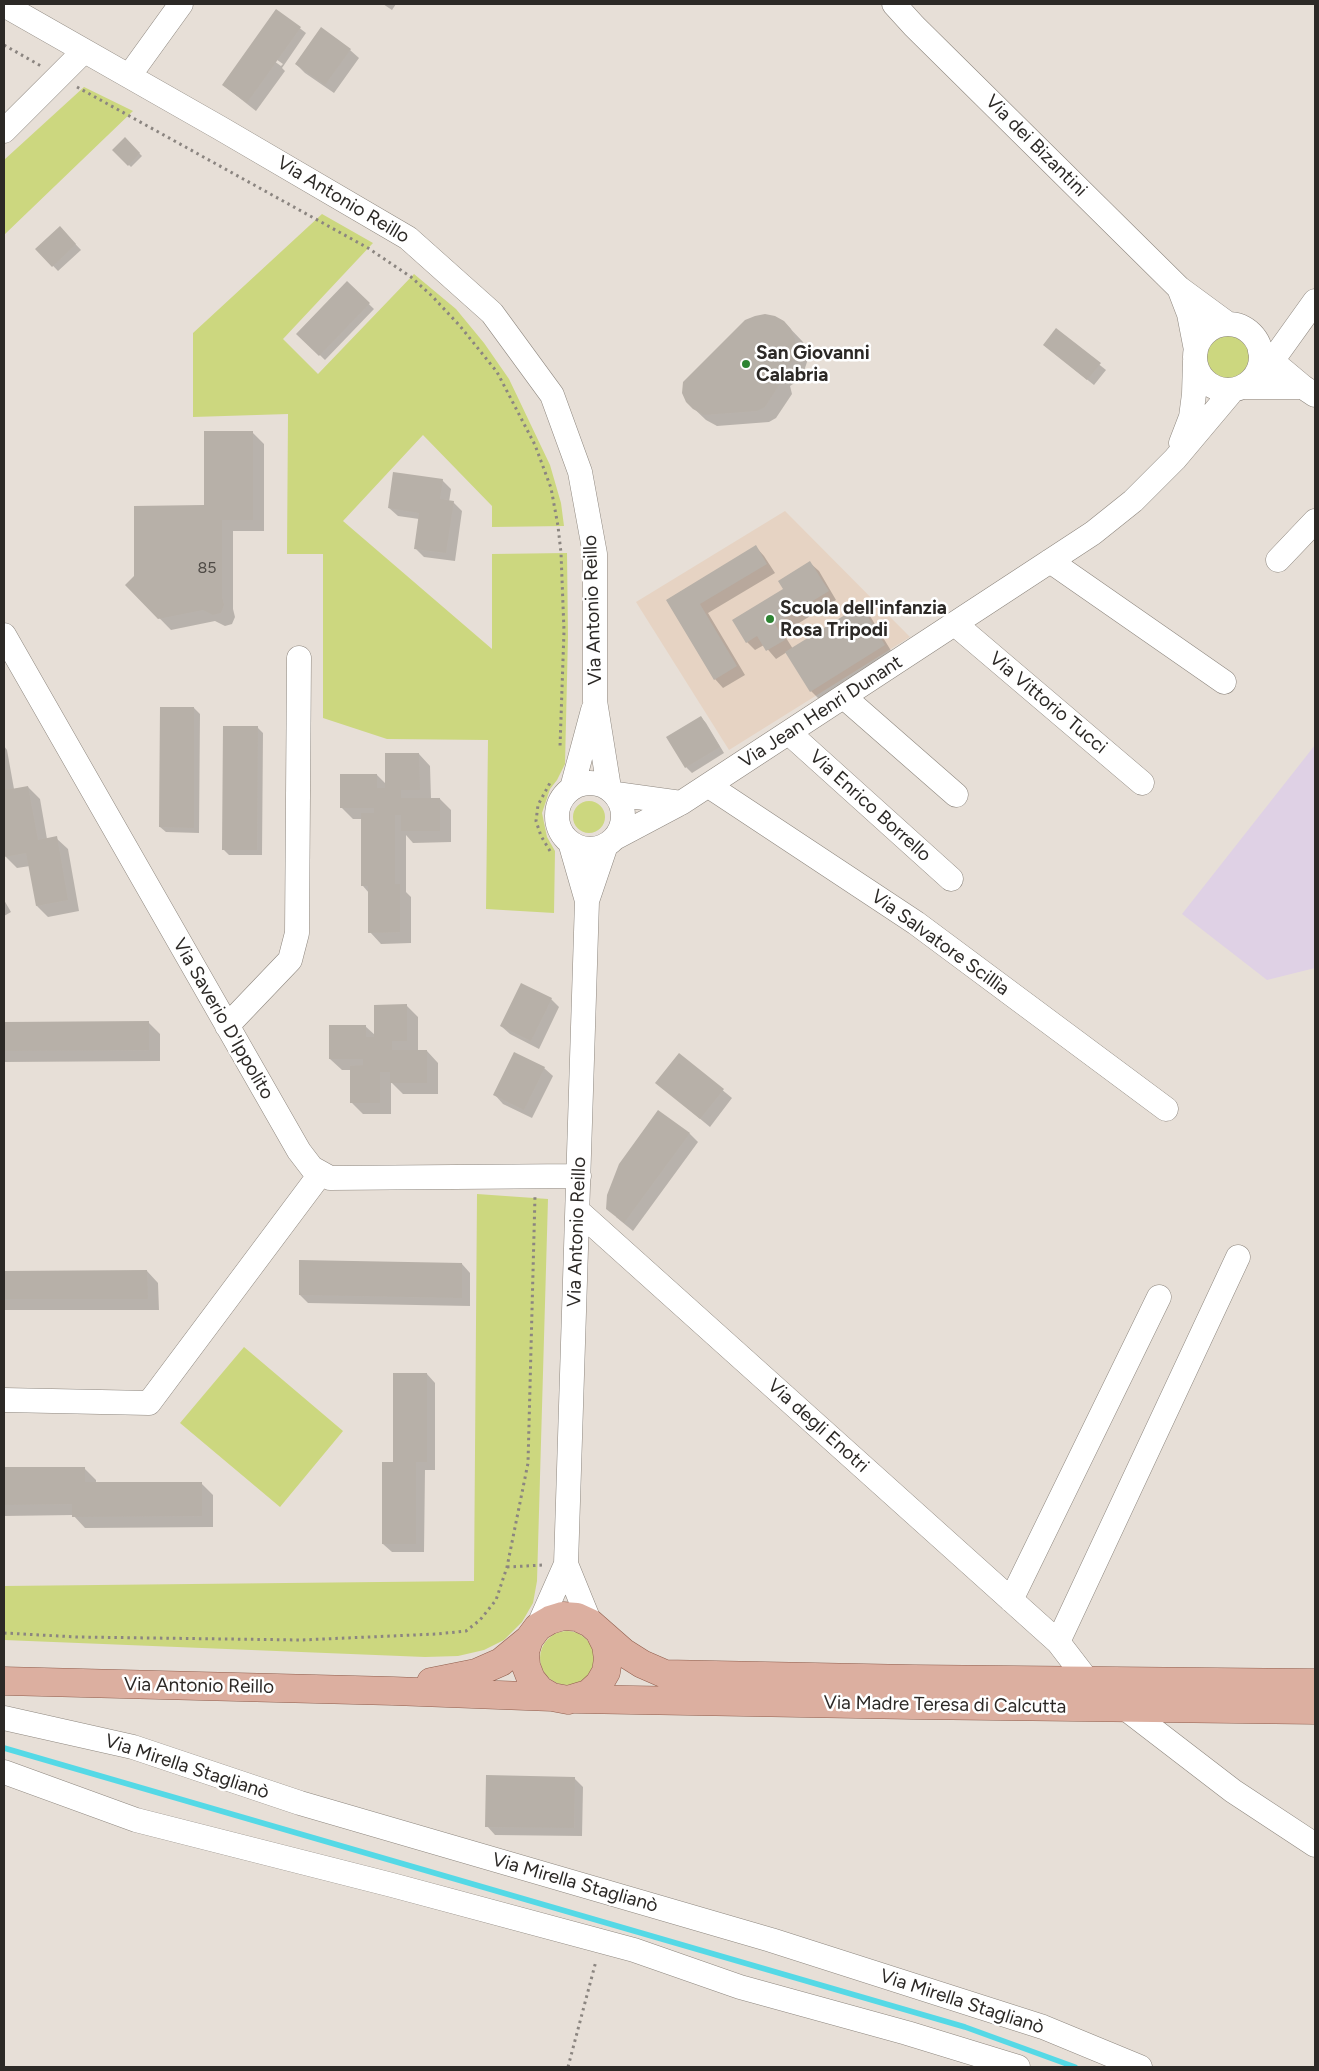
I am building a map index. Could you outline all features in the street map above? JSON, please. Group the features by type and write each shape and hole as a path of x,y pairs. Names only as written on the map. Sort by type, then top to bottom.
{"main road":[{"path":"563,1616 577,1617 595,1628 606,1645 608,1659 606,1672 599,1684 588,1694 564,1698 540,1690 531,1679 525,1659 525,1652 534,1633 550,1620 563,1616"},
{"name":"Via Madre Teresa di Calcutta","path":"595,1628 623,1652 642,1664 665,1674 1315,1683"},
{"name":"Via Antonio Reillo","path":"393,1691 476,1673 501,1662 534,1633"},
{"name":"Via Antonio Reillo","path":"4,1681 393,1691 564,1698"},
{"name":"Via Madre Teresa di Calcutta","path":"564,1698 1315,1710"}],"street":[{"path":"129,76 181,4"},
{"name":"Via dei Bizantini","path":"894,4 1249,359 1309,391"},
{"name":"Via Antonio Reillo","path":"4,5 408,238 492,313 552,395 580,472 595,554 595,701 612,791"},
{"path":"4,131 84,50"},
{"name":"Via dei Bizantini","path":"1179,288 1189,314 1195,355"},
{"name":"Via Jean Henri Dunant","path":"610,842 708,786 1093,533 1133,501 1175,459 1249,359 1297,328 1315,301"},
{"path":"1249,359 1218,326 1208,331 1200,339 1195,355 1198,371 1204,380 1222,390 1249,359 1297,328"},
{"name":"Via Jean Henri Dunant","path":"1175,459 1191,418 1195,355"},
{"name":"Via dei Bizantini","path":"1249,359 1309,391"},
{"path":"1278,560 1315,521"},
{"path":"1050,561 1224,682"},
{"name":"Via Vittorio Tucci","path":"955,624 1142,783"},
{"name":"Via Saverio D'Ippolito","path":"4,635 299,1151 312,1168 330,1178 579,1176"},
{"path":"227,1026 290,960 297,933 299,658"},
{"path":"844,697 956,795"},
{"name":"Via Antonio Reillo","path":"563,782 595,701"},
{"name":"Via Enrico Borrello","path":"788,733 951,879"},
{"path":"612,791 622,805 624,816 621,828 610,842 588,849 578,847 562,848 558,814 559,804 564,795 563,782 591,782 600,784 612,791 681,803"},
{"name":"Via Salvatore Scillìa","path":"708,786 916,923 1166,1109"},
{"name":"Via Antonio Reillo","path":"534,1633 566,1564 587,901 610,842"},
{"name":"Via Antonio Reillo","path":"562,848 587,901"},
{"path":"4,1400 149,1404 321,1172"},
{"name":"Via degli Enotri","path":"578,1211 1058,1642 1088,1681"},
{"path":"1058,1642 1238,1257"},
{"path":"1012,1600 1159,1297"},
{"name":"Via Antonio Reillo","path":"566,1564 595,1628"},
{"path":"1125,1708 1151,1730 1233,1791 1315,1845"},
{"name":"Via Mirella Staglianò","path":"4,1718 133,1748 300,1803 771,1940 1043,2027 1140,2067"},
{"path":"4,1772 136,1820 392,1885 634,1950 740,1987 907,2033 1018,2067"}],"path":[{"path":"4,45 59,75 81,90 368,248 411,277 432,296 460,326 497,372 535,445 551,488 558,526 564,631 560,750"},
{"path":"562,848 547,847 536,820 538,805 563,782"},
{"path":"4,1633 77,1637 301,1640 436,1634 466,1630 480,1620 496,1600 506,1567 528,1463 533,1198 546,1177"},
{"path":"506,1567 566,1564"},
{"path":"568,2067 601,1941"}],"shaded area":[{"name":"Scuola dell'infanzia Rosa Tripodi","path":"785,511 910,637 729,750 636,602"},
{"path":"1315,745 1315,968 1267,980 1182,914"}],"green space":[{"path":"84,87 133,111 4,235 4,160"},
{"path":"322,214 373,243 283,339 318,374 414,274 456,309 484,343 509,379 550,465 561,503 564,526 492,527 492,506 423,435 343,521 492,649 492,554 567,553 568,636 565,764 550,789 542,813 547,837 555,851 554,913 486,909 488,740 387,739 323,718 323,554 287,554 288,414 193,417 193,333"},
{"path":"1226,335 1235,337 1243,342 1248,350 1250,359 1248,368 1243,376 1235,381 1226,383 1217,381 1209,376 1204,368 1202,359 1204,350 1209,342 1217,337"},
{"path":"589,801 595,802 600,806 604,811 604,823 600,828 595,832 589,833 583,832 578,828 574,823 573,817 574,811 578,806 583,802"},
{"path":"477,1194 548,1199 537,1581 533,1603 522,1622 504,1640 484,1650 458,1656 425,1657 4,1640 4,1586 474,1581"},
{"path":"244,1347 343,1431 280,1507 180,1423"},
{"path":"567,1631 577,1633 586,1639 592,1648 594,1658 592,1668 586,1677 577,1683 567,1685 557,1683 548,1677 542,1668 540,1658 542,1648 548,1639 557,1633"}],"building":[{"path":"276,9 301,27 247,103 222,85"},
{"path":"321,27 351,49 325,85 295,64"},
{"path":"125,137 140,153 128,166 112,150"},
{"path":"60,226 76,244 52,267 35,249"},
{"path":"347,281 370,303 319,356 296,334"},
{"name":"San Giovanni Calabria","path":"765,314 775,316 784,321 791,329 796,349 793,360 779,374 781,382 765,407 757,411 704,415 693,409 686,402 682,393 683,382 745,320"},
{"path":"1056,328 1101,363 1087,380 1043,345"},
{"path":"204,431 253,431 253,520 222,520 222,597 224,605 221,613 213,615 203,610 158,619 125,585 134,576 134,506 204,505"},
{"path":"393,472 443,479 440,499 454,501 446,553 414,549 419,513 388,508"},
{"path":"756,545 767,564 700,604 737,666 714,680 666,600"},
{"path":"810,561 829,591 775,624 785,640 766,651 757,636 746,643 732,620 783,589 778,581"},
{"path":"861,605 885,645 810,692 785,652"},
{"path":"160,707 194,707 194,828 159,827"},
{"path":"701,716 720,747 685,768 666,737"},
{"path":"223,726 258,726 257,850 222,850"},
{"path":"385,753 419,753 420,790 401,790 401,798 440,798 440,831 401,831 401,815 395,815 395,884 400,884 400,932 368,933 368,886 361,886 361,813 374,813 374,808 340,808 340,774 377,774 377,788 385,788"},
{"path":"4,785 6,790 28,786 38,840 57,836 68,900 36,906 26,853 4,857"},
{"path":"521,983 552,998 531,1041 500,1026"},
{"path":"407,1004 407,1041 392,1041 392,1050 427,1050 427,1083 390,1083 390,1072 380,1072 380,1103 350,1103 350,1066 363,1065 363,1059 329,1059 329,1025 366,1025 366,1037 374,1037 374,1005"},
{"path":"149,1021 149,1050 4,1051 4,1022"},
{"path":"514,1052 545,1067 524,1110 493,1095"},
{"path":"679,1053 724,1089 700,1119 655,1083"},
{"path":"658,1110 690,1133 624,1223 606,1209 607,1195 619,1164"},
{"path":"299,1260 462,1263 462,1298 299,1295"},
{"path":"147,1270 148,1299 4,1299 4,1271"},
{"path":"393,1373 427,1373 427,1462 416,1462 416,1544 382,1544 382,1462 393,1462"},
{"path":"4,1467 85,1467 85,1482 202,1482 202,1516 72,1517 72,1504 4,1505"},
{"path":"486,1775 575,1777 574,1828 485,1827"}],"waterway":[{"path":"4,1748 965,2027 1075,2067"}],"place":[{"name":"San Giovanni Calabria","path":"746,364"},
{"name":"Scuola dell'infanzia Rosa Tripodi","path":"770,619"}]}
